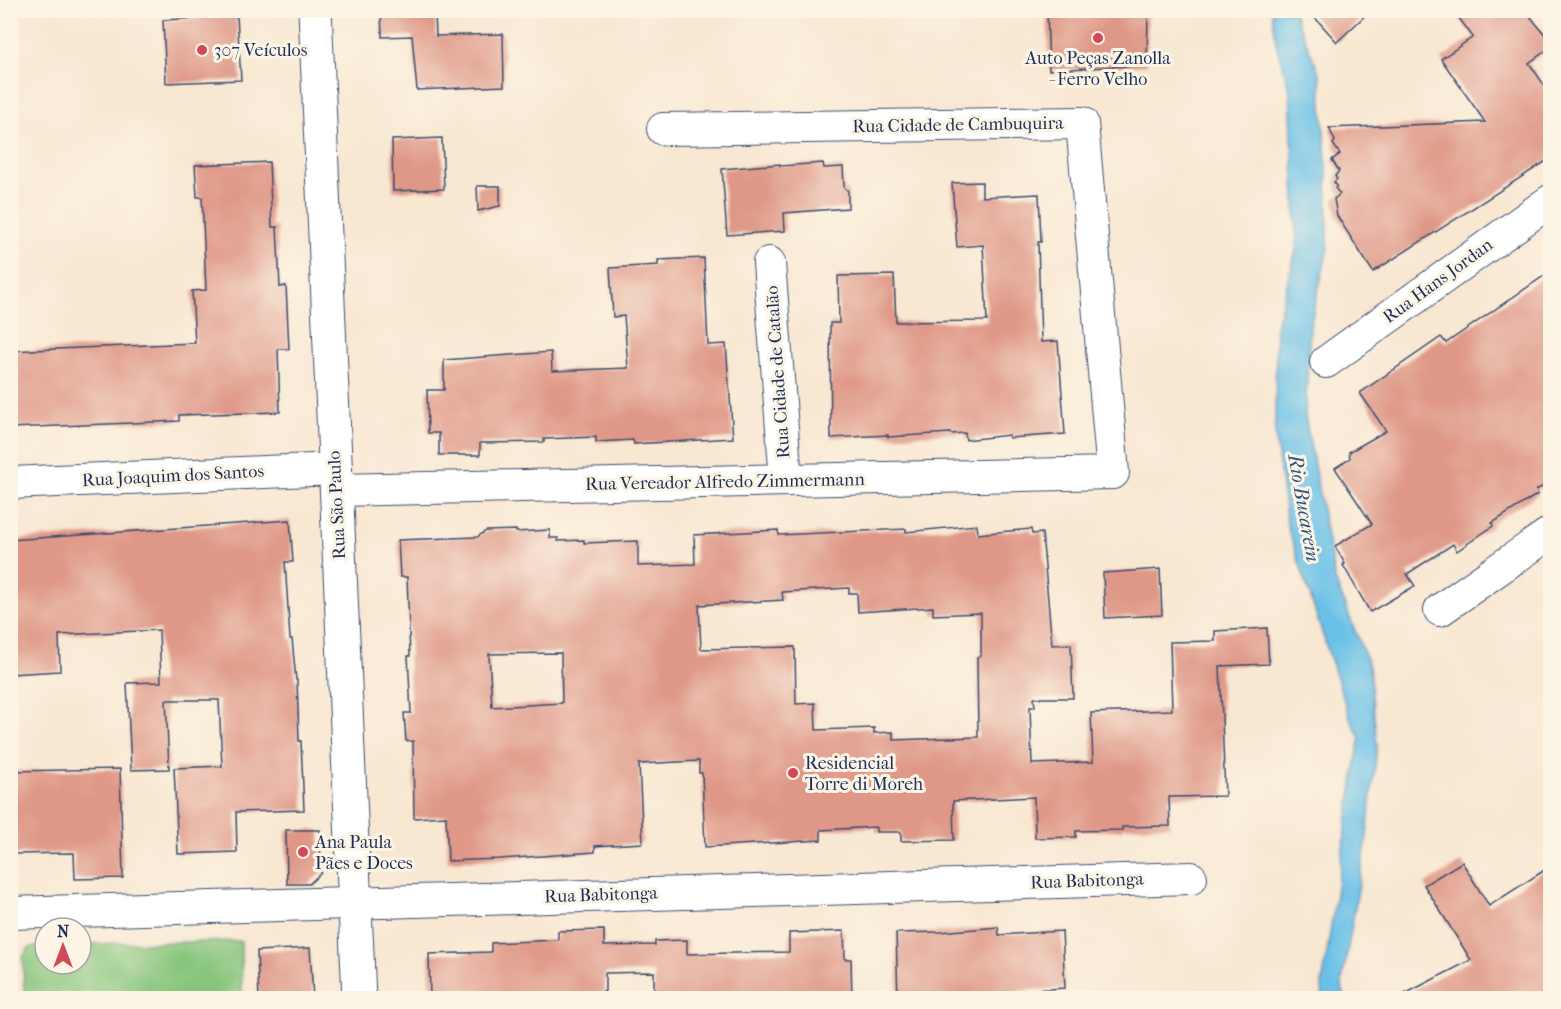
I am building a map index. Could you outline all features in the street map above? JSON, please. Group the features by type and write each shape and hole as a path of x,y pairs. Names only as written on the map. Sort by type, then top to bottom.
{"main road":[{"name":"Rua São Paulo","path":"315,10 360,999"}],"street":[{"name":"Rua Cidade de Cambuquira","path":"663,129 1082,123 1113,473"},
{"name":"Rua Hans Jordan","path":"1326,362 1551,201"},
{"name":"Rua Cidade de Catalão","path":"770,263 786,480"},
{"name":"Rua Vereador Alfredo Zimmermann","path":"336,480 786,480 1113,473"},
{"name":"Rua Joaquim dos Santos","path":"10,483 336,480"},
{"path":"1440,610 1551,533"},
{"name":"Rua Babitonga","path":"10,913 1191,878"}],"green space":[{"path":"241,941 242,998 24,998 23,957 29,948 33,947 33,976 93,976 93,944"}],"water":[{"name":"Rio Bucarein","path":"1272,11 1293,11 1320,75 1327,175 1328,248 1310,326 1305,416 1335,580 1369,666 1377,745 1366,844 1342,981 1343,998 1323,998 1322,985 1360,737 1350,718 1287,525 1275,432 1276,326 1297,247 1290,91 1277,47"}],"building":[{"path":"381,10 435,10 436,36 503,34 504,86 417,90 412,36 382,37"},
{"name":"Auto Peças Zanolla - Ferro Velho","path":"1047,10 1148,10 1147,65 1049,70"},
{"path":"1308,10 1371,10 1337,42"},
{"path":"1453,10 1525,10 1551,42 1551,47 1529,63 1551,95 1551,158 1373,272 1337,216 1334,199 1340,194 1334,182 1339,171 1332,160 1340,154 1333,144 1335,141 1329,128 1485,122 1441,59 1473,37"},
{"name":"307 Veículos","path":"237,16 241,80 166,83 163,20"},
{"path":"442,138 444,189 393,191 392,140"},
{"path":"269,162 272,227 277,227 280,287 286,286 289,349 278,349 280,412 179,415 179,421 10,428 10,351 195,343 192,291 206,290 202,197 197,197 195,165"},
{"path":"823,163 824,168 843,167 844,187 848,191 848,208 784,213 785,231 727,235 722,169"},
{"path":"982,182 982,197 1039,194 1041,342 1058,341 1065,434 1009,438 1009,435 966,440 965,433 831,438 830,323 839,323 838,276 894,275 896,322 987,321 983,245 957,247 952,183"},
{"path":"477,186 500,186 500,206 478,211"},
{"path":"704,258 708,345 726,344 733,438 634,444 633,440 596,442 596,437 544,439 544,442 480,443 480,455 439,455 439,433 428,433 427,390 444,390 444,360 551,352 552,371 628,368 624,316 613,317 610,268 658,265 658,260"},
{"path":"1551,271 1551,482 1536,490 1538,494 1492,523 1493,526 1457,551 1453,544 1407,574 1415,586 1370,612 1343,565 1345,564 1335,546 1372,524 1335,468 1350,458 1349,452 1386,431 1360,393 1441,337 1446,343"},
{"path":"290,520 293,562 285,562 290,639 292,639 297,680 304,810 236,812 237,852 178,854 174,768 222,766 219,700 166,700 169,769 131,770 127,683 161,682 159,630 59,635 60,671 10,674 10,540"},
{"path":"977,525 978,534 1031,529 1032,534 1042,533 1052,645 1071,644 1073,698 1034,698 1035,707 1030,707 1032,764 1093,762 1091,713 1172,710 1170,642 1215,641 1215,631 1267,628 1269,664 1220,666 1225,796 1169,797 1170,826 1076,831 1076,837 1035,838 1034,797 953,801 954,840 901,841 901,832 876,832 876,827 821,830 821,840 705,847 702,773 699,773 699,761 639,764 643,843 595,846 595,852 448,861 446,816 414,818 413,741 406,741 404,713 411,713 407,577 400,577 398,540 477,537 486,531 550,530 550,538 558,538 558,541 584,540 584,543 638,541 638,566 695,564 694,535 778,530 779,535 906,529 906,532","holes":["849,588 849,593 857,593 858,612 933,607 933,615 981,613 981,656 977,657 978,737 893,740 893,732 874,733 874,728 816,730 815,703 796,704 795,647 701,649 699,605 783,600 782,592","561,653 562,703 492,707 489,654"]},
{"path":"1160,569 1162,615 1105,618 1103,573"},
{"path":"120,769 123,878 75,879 74,853 13,854 11,771"},
{"name":"Ana Paula Pães e Doces","path":"286,830 320,830 321,873 309,884 287,884"},
{"path":"1462,862 1489,906 1551,866 1551,989 1538,999 1395,999 1471,960 1424,885"},
{"path":"998,927 999,935 1062,931 1065,988 1018,991 1018,999 898,999 896,933"},
{"path":"604,930 604,946 655,945 655,941 687,940 687,954 789,952 789,933 844,931 845,959 851,959 852,999 654,999 654,972 605,973 603,999 430,999 429,954 491,952 491,943 558,940 558,931"},
{"path":"310,948 313,999 259,999 257,951"}],"place":[{"name":"Auto Peças Zanolla - Ferro Velho","path":"1098,38"},
{"name":"307 Veículos","path":"202,50"},
{"name":"Residencial Torre di Moreh","path":"793,773"},
{"name":"Ana Paula Pães e Doces","path":"303,852"}]}
